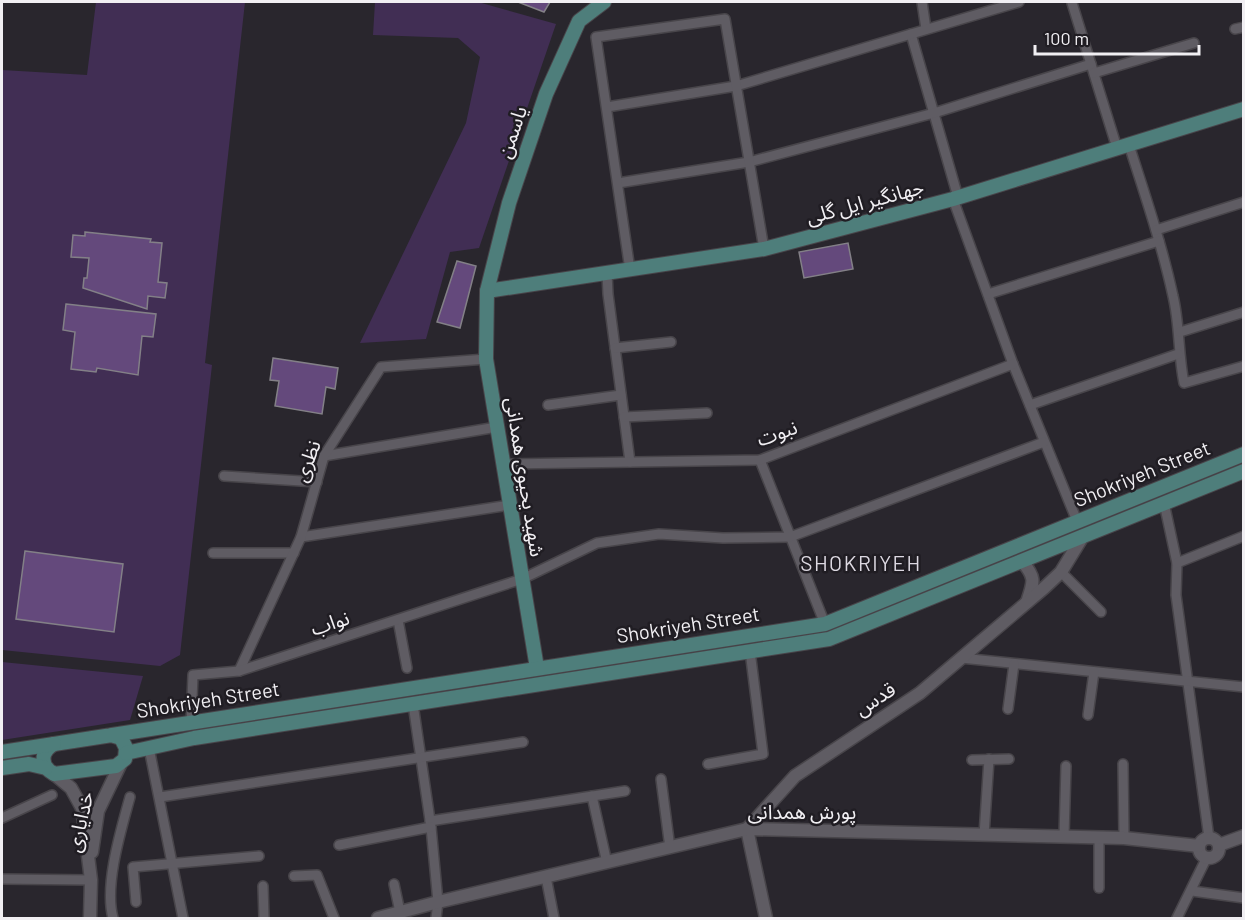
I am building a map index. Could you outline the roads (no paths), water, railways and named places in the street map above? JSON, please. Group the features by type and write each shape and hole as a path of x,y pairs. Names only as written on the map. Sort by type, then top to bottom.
{"main road":[{"name":"یاسمن","path":"487,291 509,203 546,94 579,21 604,2"},
{"name":"جهانگیر ایل گلی","path":"487,291 764,249 956,198 1244,109"},
{"name":"شهید یحیوی همدانی","path":"487,291 486,358 537,669"},
{"name":"Shokriyeh Street","path":"54,744 825,624 1244,454"},
{"name":"Shokriyeh Street","path":"50,771 116,766 124,758 149,748 194,738 829,639 1244,471"},
{"path":"111,735 121,738 126,748 124,758"},
{"path":"2,752 54,744"},
{"path":"50,771 43,759 46,749 54,744"},
{"path":"2,768 29,764 50,771"}],"street":[{"path":"922,2 926,29"},
{"path":"607,107 736,86 1019,2"},
{"path":"1073,2 1092,69 1160,241 1180,332 1178,354 1184,383 1244,366"},
{"path":"630,270 596,37 725,19 764,249"},
{"path":"911,34 956,198 988,294 1013,364 1077,521"},
{"path":"618,183 749,162 1194,43"},
{"path":"1156,230 1244,202"},
{"path":"988,294 1160,241"},
{"path":"608,273 608,294 630,462"},
{"path":"1180,332 1244,312"},
{"path":"615,348 671,342"},
{"path":"1030,405 1178,354"},
{"name":"نظری","path":"239,671 301,537 324,456 381,367 486,358"},
{"name":"نبوت","path":"503,464 760,460 1013,364"},
{"path":"548,405 621,395"},
{"path":"624,417 707,413"},
{"path":"324,456 497,427"},
{"name":"نواب","path":"191,723 193,675 239,671 398,620 522,579 597,543 659,534 723,538 790,537 1044,442"},
{"path":"760,460 825,624"},
{"path":"224,476 317,482"},
{"path":"1164,503 1177,563 1176,595 1187,681 1209,843 1215,856 1207,857 1177,918"},
{"path":"301,537 510,505"},
{"name":"قدس","path":"747,829 795,776 920,693 1027,602 1061,572 1083,536"},
{"path":"1177,563 1244,537"},
{"path":"213,554 294,553"},
{"path":"1022,561 1032,573 1034,582 1027,602"},
{"path":"1061,572 1101,612"},
{"path":"398,620 407,668"},
{"path":"708,764 763,754 750,651"},
{"path":"961,658 1244,687"},
{"path":"1008,709 1014,664"},
{"path":"1088,716 1094,672"},
{"path":"412,704 431,824 438,902 436,918"},
{"path":"160,797 523,742"},
{"path":"149,748 183,918"},
{"name":"خدایاری","path":"90,866 98,811 124,758"},
{"path":"984,835 989,759"},
{"path":"972,760 1010,759"},
{"path":"1123,764 1124,838"},
{"path":"1064,836 1066,766"},
{"name":"خدایاری","path":"50,771 71,788 82,808 90,866"},
{"path":"661,779 670,848"},
{"path":"339,845 431,824 625,791"},
{"path":"2,818 52,795"},
{"path":"592,796 607,863"},
{"path":"113,918 111,911 112,876 129,797"},
{"path":"747,829 766,918"},
{"name":"پورش همدانی","path":"378,918 747,829 1098,837 1209,843"},
{"path":"1209,843 1244,836"},
{"path":"1098,837 1099,888"},
{"path":"136,902 133,867 259,856"},
{"path":"90,866 90,918"},
{"path":"294,876 316,875 334,918"},
{"path":"546,877 554,918"},
{"path":"2,879 91,880"},
{"path":"394,885 400,912"},
{"path":"263,886 264,918"},
{"path":"1192,891 1244,898"}],"district":[{"name":"SHOKRIYEH","path":"861,564"}]}
